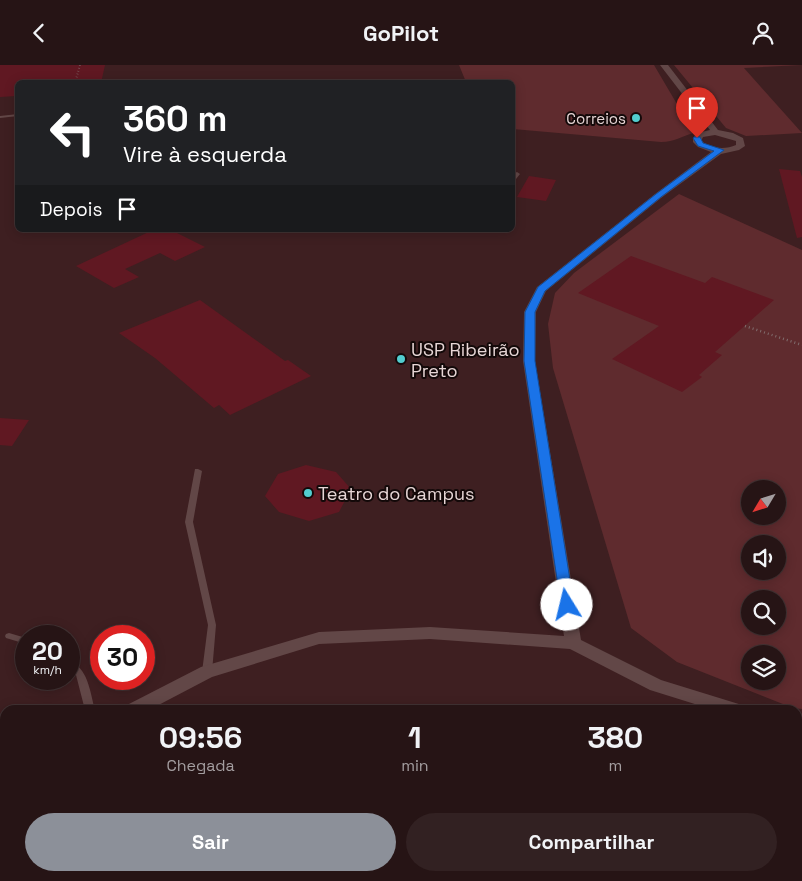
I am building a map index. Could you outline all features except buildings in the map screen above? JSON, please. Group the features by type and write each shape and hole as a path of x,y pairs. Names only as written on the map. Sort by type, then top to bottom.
{"street":[{"path":"664,65 704,115 715,132"},
{"path":"715,132 736,137 742,143 741,146 733,150 720,150 706,147 697,142 697,138 700,135 715,132"},
{"path":"573,643 530,361 530,312 541,289 658,196 720,150"},
{"path":"143,705 207,673 319,638 430,633 573,643 656,685 720,705"}],"lane":[{"path":"0,117 15,115"},
{"path":"515,178 517,174"},
{"path":"198,471 189,522 212,625 207,673"},
{"path":"8,636 15,638"},
{"path":"80,673 89,705"}],"path":[{"path":"76,80 80,65"},
{"path":"745,326 802,345"}],"shaded area":[{"name":"USP Ribeirão Preto","path":"0,65 802,65 802,705 0,705"},
{"path":"459,65 654,65 694,133 661,142 515,129 515,80 465,80"},
{"path":"674,65 802,65 744,68 802,133 746,136 726,128"},
{"path":"679,194 802,250 802,705 785,705 748,690 786,690 786,645 741,645 741,687 677,662 631,628 553,368 548,324 555,293 574,273"}],"place":[{"name":"Correios","path":"636,118"},
{"name":"USP Ribeirão Preto","path":"401,359"},
{"name":"Teatro do Campus","path":"308,493"}],"route":[{"path":"567,605 530,361 530,312 541,289 605,237 720,150 700,145 697,142 697,138"}]}
